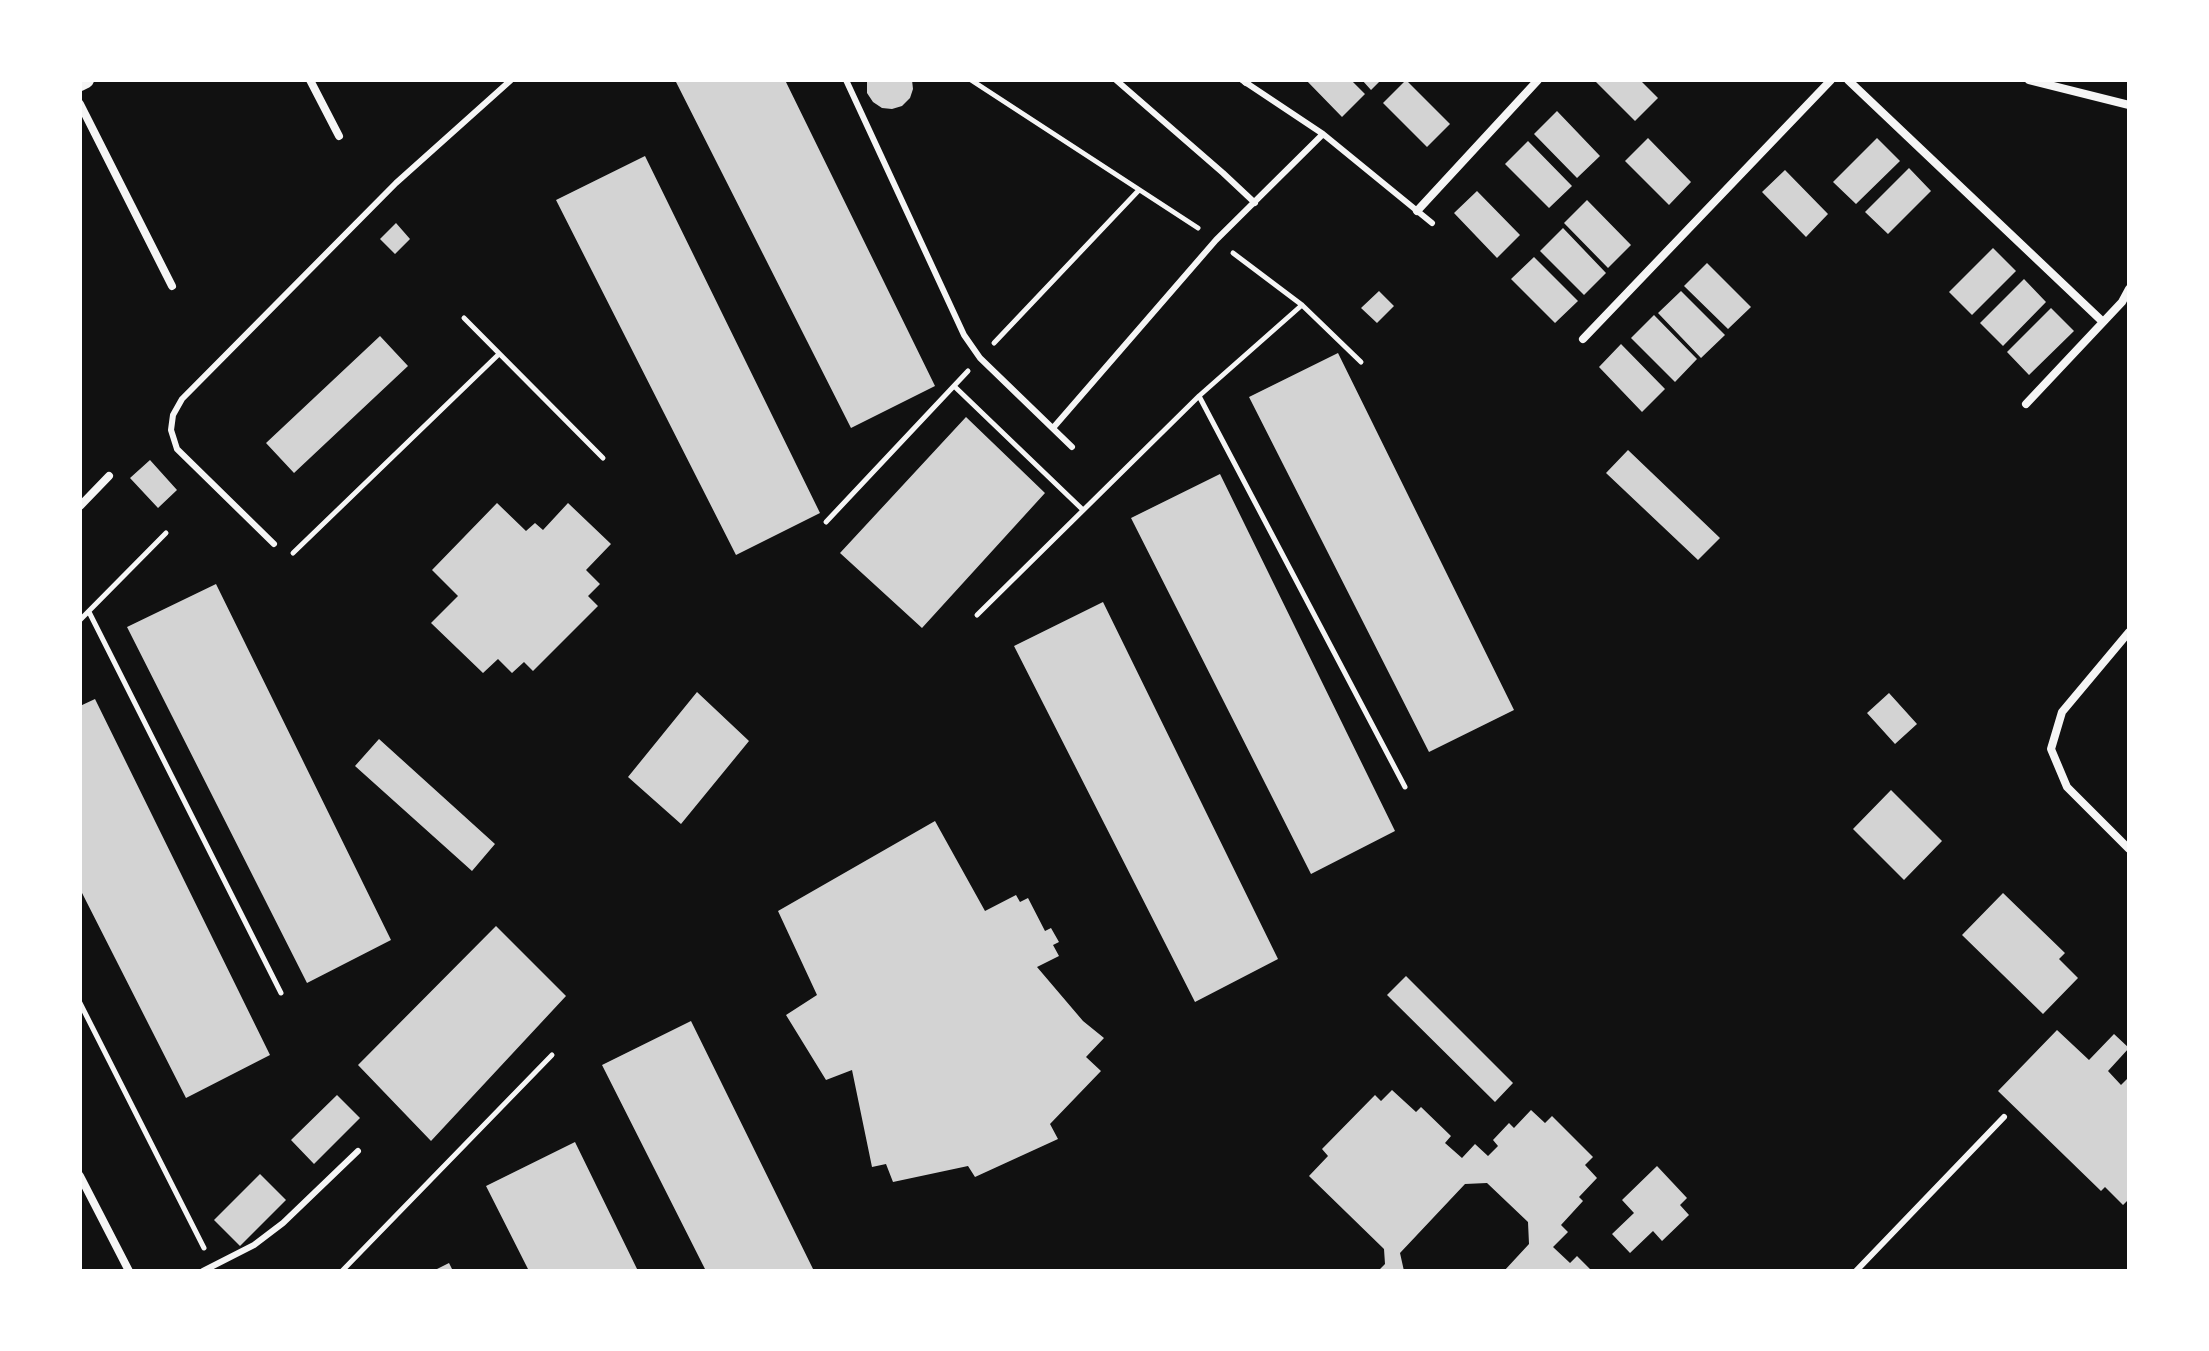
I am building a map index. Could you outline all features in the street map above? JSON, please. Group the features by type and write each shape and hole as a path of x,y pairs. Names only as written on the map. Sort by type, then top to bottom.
{"main road":[{"path":"80,83 86,80"}],"street":[{"path":"310,80 339,136"},
{"path":"1417,211 1538,80"},
{"path":"1583,339 1831,80"},
{"path":"1848,80 2103,322"},
{"path":"2029,80 2129,105"},
{"path":"80,104 172,286"},
{"path":"2026,404 2122,302 2129,289"},
{"path":"80,506 109,476"},
{"path":"2129,632 2062,712 2051,749 2067,787 2129,849"},
{"path":"80,1176 129,1271"}],"lane":[{"path":"274,544 177,449 171,430 173,415 182,399 396,183 511,80"},
{"path":"846,80 964,335 980,358 1072,447"},
{"path":"1116,80 1255,203"},
{"path":"1245,81 1323,134 1432,223"},
{"path":"1053,428 1216,240 1323,134"},
{"path":"1856,1271 2004,1117"},
{"path":"203,1271 254,1245 283,1223 358,1151"}],"path":[{"path":"971,80 1216,240 1302,305 1361,362"},
{"path":"977,615 1199,396 1302,305"},
{"path":"464,318 603,458"},
{"path":"274,544 287,559 499,354"},
{"path":"954,386 1083,510"},
{"path":"1199,396 1405,787"},
{"path":"80,620 166,533"},
{"path":"89,612 281,993"},
{"path":"80,1003 214,1266"},
{"path":"342,1271 552,1055"}],"building":[{"path":"675,80 785,80 935,386 851,428"},
{"path":"867,80 912,80 913,89 902,106 882,108 867,93"},
{"path":"1306,80 1351,80 1365,94 1342,117"},
{"path":"1362,80 1381,80 1371,90"},
{"path":"1406,80 1450,124 1427,147 1383,103"},
{"path":"1594,80 1640,80 1658,98 1635,121"},
{"path":"1557,111 1600,156 1577,178 1534,134"},
{"path":"1648,138 1691,182 1669,205 1625,161"},
{"path":"1877,138 1900,161 1856,204 1833,182"},
{"path":"1528,141 1572,186 1549,208 1505,164"},
{"path":"645,156 820,513 736,555 556,200"},
{"path":"1909,168 1931,191 1888,234 1865,212"},
{"path":"1785,170 1828,214 1806,237 1762,192"},
{"path":"1477,191 1520,235 1497,258 1454,213"},
{"path":"1587,200 1631,245 1608,268 1564,223"},
{"path":"396,223 410,239 395,254 380,239"},
{"path":"1563,228 1606,273 1584,295 1540,251"},
{"path":"1993,248 2016,271 1972,315 1949,292"},
{"path":"1534,257 1578,301 1555,323 1511,279"},
{"path":"1707,263 1751,307 1728,329 1684,286"},
{"path":"2024,279 2046,302 2003,346 1980,323"},
{"path":"1379,291 1394,306 1377,323 1361,308"},
{"path":"1681,291 1725,335 1701,358 1658,313"},
{"path":"2051,308 2074,331 2029,375 2007,352"},
{"path":"1654,315 1697,359 1675,382 1631,338"},
{"path":"380,336 408,366 294,473 266,443"},
{"path":"1621,344 1665,389 1642,412 1599,367"},
{"path":"1338,353 1514,710 1429,752 1249,397"},
{"path":"966,417 1045,493 922,628 840,553"},
{"path":"1628,450 1720,538 1698,560 1606,473"},
{"path":"150,460 177,490 158,508 130,478"},
{"path":"1220,474 1395,831 1311,874 1131,518"},
{"path":"497,503 526,531 535,523 543,530 568,503 611,544 586,570 600,584 588,596 598,606 533,671 524,662 512,673 498,659 483,673 431,623 458,596 432,570"},
{"path":"216,584 391,940 307,983 127,627"},
{"path":"1103,602 1278,959 1195,1002 1014,646"},
{"path":"697,692 749,741 681,824 628,777"},
{"path":"1889,693 1917,724 1895,744 1867,713"},
{"path":"95,699 270,1055 186,1098 80,889 80,706"},
{"path":"379,739 495,844 472,871 355,766"},
{"path":"1891,790 1942,841 1904,880 1853,829"},
{"path":"935,821 985,911 1016,895 1020,902 1028,898 1045,931 1051,928 1059,942 1053,945 1059,956 1037,967 1083,1021 1104,1038 1086,1057 1101,1071 1050,1124 1058,1139 975,1177 968,1166 893,1182 886,1164 872,1167 852,1070 826,1080 786,1015 817,995 778,911"},
{"path":"2003,893 2065,953 2059,959 2078,978 2043,1014 1962,935"},
{"path":"496,926 566,996 431,1141 358,1065"},
{"path":"1406,976 1513,1083 1495,1102 1387,995"},
{"path":"691,1021 814,1271 706,1271 602,1065"},
{"path":"2057,1030 2089,1060 2114,1034 2129,1048 2108,1071 2121,1085 2129,1077 2129,1199 2123,1205 2105,1187 2101,1191 1998,1091"},
{"path":"1392,1090 1416,1112 1421,1107 1451,1136 1445,1143 1462,1158 1475,1144 1488,1156 1498,1146 1493,1140 1509,1123 1514,1128 1531,1110 1545,1123 1552,1116 1593,1157 1585,1165 1597,1178 1579,1197 1583,1201 1561,1225 1568,1232 1553,1247 1570,1263 1577,1256 1592,1271 1504,1271 1529,1244 1528,1222 1487,1183 1465,1184 1400,1253 1404,1271 1378,1271 1385,1264 1384,1249 1309,1176 1328,1156 1322,1149 1375,1095 1381,1101"},
{"path":"337,1095 360,1118 314,1164 291,1140"},
{"path":"575,1142 638,1271 529,1271 486,1186"},
{"path":"1657,1166 1687,1198 1680,1205 1689,1215 1662,1241 1653,1231 1630,1253 1612,1234 1634,1213 1622,1200"},
{"path":"260,1174 286,1200 240,1246 214,1220"},
{"path":"449,1263 453,1271 433,1271"}]}
